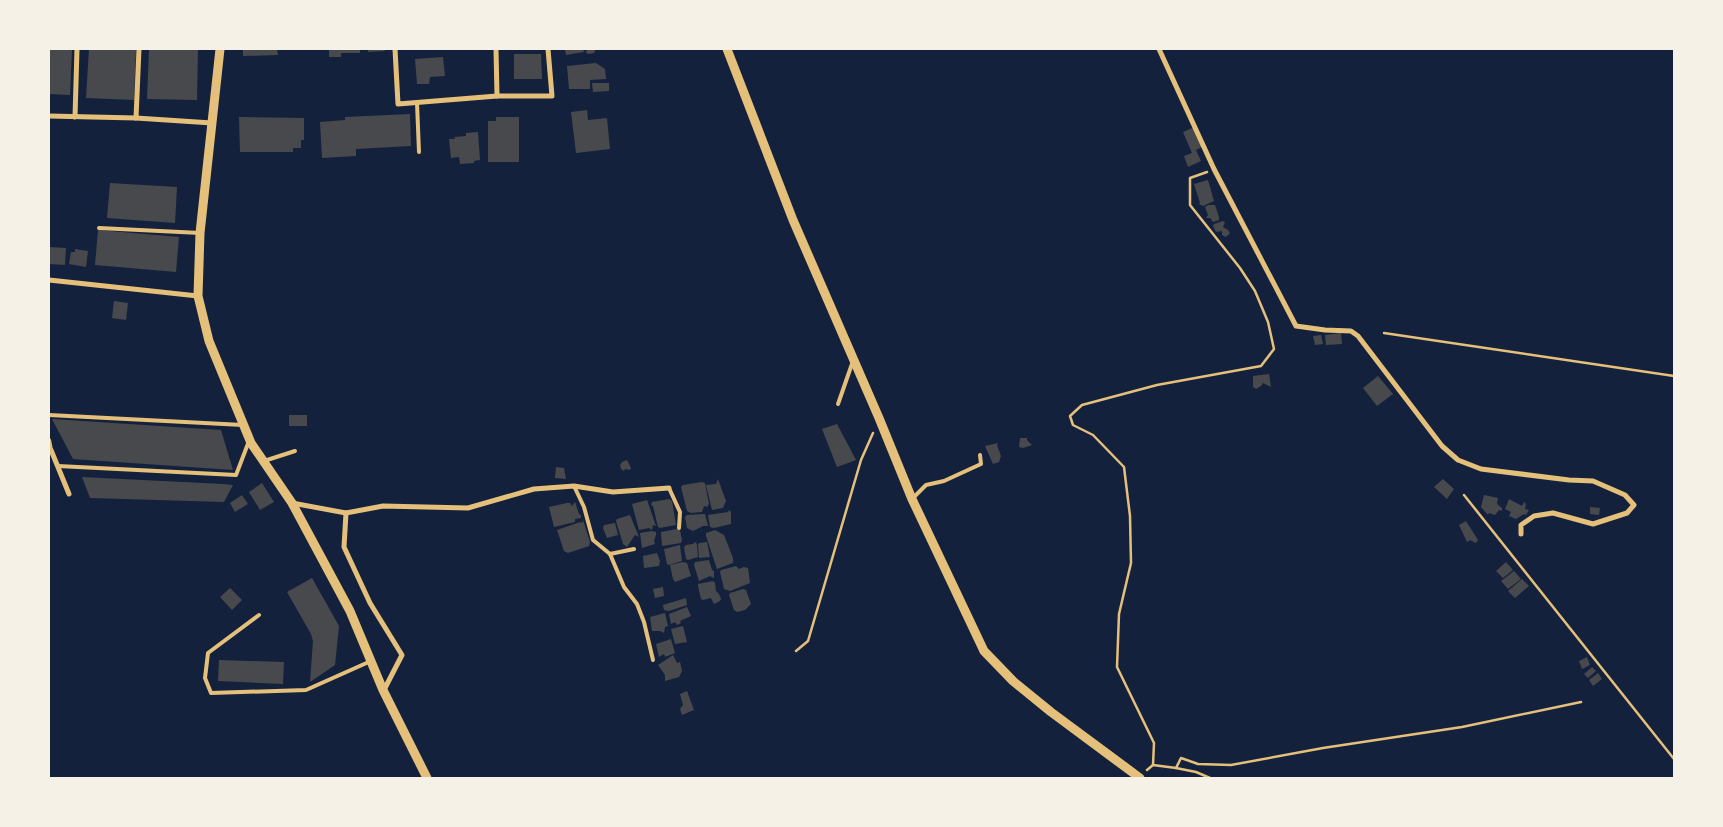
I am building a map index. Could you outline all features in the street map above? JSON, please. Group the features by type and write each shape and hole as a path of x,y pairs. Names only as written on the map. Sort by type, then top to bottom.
{"street":[{"path":"76,117 77,49"},
{"path":"136,118 139,49"},
{"path":"220,49 200,233 198,296 209,341 250,440 292,503 350,611 383,690 427,778"},
{"path":"395,49 398,104 497,96 552,96 548,49"},
{"path":"496,49 497,96"},
{"path":"727,49 793,220 912,498 984,651 1013,681 1139,778"},
{"path":"1159,49 1214,169 1296,326 1351,331 1358,336 1442,446 1458,460 1481,469 1593,481 1625,495 1634,505 1627,513 1593,524 1554,513 1534,516 1521,524 1521,534"},
{"path":"49,116 136,118 212,123"},
{"path":"49,280 198,296"},
{"path":"50,450 69,494"},
{"path":"292,503 346,513 383,506 468,508 534,489 574,486 614,492 669,488"},
{"path":"346,513 344,547 370,603 402,655 383,690"}],"lane":[{"path":"417,103 419,152"},
{"path":"99,228 200,233"},
{"path":"838,404 854,359"},
{"path":"49,415 243,425"},
{"path":"49,440 50,450"},
{"path":"58,466 236,475 250,440"},
{"path":"264,461 295,452"},
{"path":"912,498 926,485 944,481 981,464 980,455"},
{"path":"574,486 584,507 593,540 610,554 624,587 637,604 644,622 653,660"},
{"path":"669,488 680,512 679,528"},
{"path":"610,554 634,549"},
{"path":"259,615 208,653 205,678 211,693 306,690 371,661"}],"path":[{"path":"1139,778 1153,765 1154,743 1117,667 1119,614 1130,562 1130,516 1124,467 1093,435 1073,425 1070,416 1082,405 1157,385 1261,366 1274,349 1268,322 1255,291 1240,268 1190,205 1190,178 1214,169"},
{"path":"1384,333 1674,376"},
{"path":"796,651 808,641 861,460 879,418"},
{"path":"1464,495 1674,759"},
{"path":"1176,768 1181,758 1198,764 1231,765 1323,748 1462,727 1581,702"},
{"path":"1153,765 1196,772 1210,778"}],"building":[{"path":"49,49 72,49 70,95 49,94"},
{"path":"89,49 136,49 134,100 86,98"},
{"path":"149,49 198,49 197,100 147,99"},
{"path":"243,49 277,49 278,55 243,56"},
{"path":"329,49 360,49 360,53 341,53 341,57 329,57"},
{"path":"368,49 384,49 385,51 368,52"},
{"path":"565,49 583,49 584,52 566,55"},
{"path":"587,49 595,49 595,51 589,54 586,53"},
{"path":"514,54 541,54 542,79 514,79"},
{"path":"443,57 445,76 430,77 429,84 417,84 415,59"},
{"path":"596,63 605,69 606,79 590,80 590,89 569,89 567,66"},
{"path":"592,83 609,83 609,91 593,92"},
{"path":"587,110 588,120 607,118 610,149 576,153 571,112"},
{"path":"410,114 411,146 356,149 356,156 322,158 320,122 345,120 345,117"},
{"path":"239,117 304,118 304,140 301,140 301,148 293,148 293,152 240,152"},
{"path":"496,117 519,117 519,162 488,162 488,121 496,121"},
{"path":"1194,127 1202,147 1196,150 1201,161 1188,167 1184,156 1192,153 1183,132"},
{"path":"478,132 480,160 474,161 474,163 460,164 459,157 451,158 449,139 466,136 466,133"},
{"path":"1208,180 1214,201 1203,206 1199,204 1194,184"},
{"path":"110,183 177,187 175,223 107,218"},
{"path":"1215,205 1219,220 1213,222 1210,218 1206,218 1208,215 1205,207"},
{"path":"1223,221 1225,222 1223,227 1230,233 1226,237 1222,235 1222,231 1216,232 1213,226"},
{"path":"98,230 179,237 176,272 95,265"},
{"path":"49,247 66,248 65,265 49,264"},
{"path":"75,249 88,251 86,267 69,264 71,252 75,252"},
{"path":"114,301 128,303 126,320 112,318"},
{"path":"1341,333 1342,344 1326,345 1325,335"},
{"path":"1321,335 1323,344 1315,345 1313,336"},
{"path":"1269,374 1271,387 1263,383 1256,389 1253,387 1253,376"},
{"path":"1378,376 1393,394 1377,406 1363,388"},
{"path":"289,415 307,415 307,426 289,426"},
{"path":"52,419 221,430 233,470 73,459"},
{"path":"837,424 856,460 837,467 822,429"},
{"path":"1020,438 1027,438 1032,445 1023,448 1019,447"},
{"path":"998,443 1001,456 999,462 993,464 985,446"},
{"path":"627,460 631,468 624,471 620,465"},
{"path":"556,467 564,468 566,479 555,478"},
{"path":"82,477 233,485 224,502 90,498"},
{"path":"718,479 726,501 723,508 712,510 706,485 716,484"},
{"path":"1443,479 1454,489 1447,499 1434,487"},
{"path":"262,483 274,502 260,510 249,492"},
{"path":"705,483 709,504 707,507 704,506 702,512 691,513 687,511 681,487"},
{"path":"242,495 248,504 235,512 230,503"},
{"path":"1484,495 1498,498 1497,504 1502,508 1502,511 1499,510 1495,515 1489,513 1488,515 1481,507"},
{"path":"669,499 672,501 676,525 660,528 651,505 652,502"},
{"path":"1509,499 1522,506 1524,502 1526,504 1525,509 1529,510 1526,515 1524,514 1516,519 1509,516 1511,512 1505,509"},
{"path":"647,500 656,526 653,525 652,530 649,528 639,530 632,504"},
{"path":"575,502 581,518 575,519 575,522 554,527 549,507 567,503 570,503 572,506"},
{"path":"1590,507 1600,508 1599,515 1590,514"},
{"path":"729,510 731,512 731,524 714,528 710,527 708,515 728,512"},
{"path":"705,514 708,526 703,526 693,531 687,528 685,517 687,515"},
{"path":"630,515 639,537 635,535 627,547 623,544 616,521"},
{"path":"583,520 590,542 589,546 568,553 564,551 557,530 580,522 582,523"},
{"path":"1466,521 1478,540 1476,543 1470,540 1467,542 1459,525"},
{"path":"615,523 618,535 607,538 603,528 604,525"},
{"path":"680,530 681,543 662,546 661,532"},
{"path":"715,530 724,535 733,558 733,563 717,569 706,536 706,533"},
{"path":"656,532 655,544 642,548 640,533"},
{"path":"695,542 697,544 698,557 688,560 686,559 684,547"},
{"path":"707,542 710,557 699,558 699,543"},
{"path":"680,545 682,561 667,564 664,549"},
{"path":"657,553 660,561 659,566 644,568 643,556"},
{"path":"709,560 714,571 714,578 710,576 699,581 694,565 695,562"},
{"path":"1506,562 1513,570 1503,578 1496,571"},
{"path":"687,563 691,576 675,582 670,565"},
{"path":"736,566 739,569 748,568 750,583 730,591 724,589 721,570"},
{"path":"1514,571 1521,579 1508,589 1501,581"},
{"path":"312,578 339,626 335,665 310,682 313,641 311,634 287,592"},
{"path":"1522,579 1529,586 1515,598 1508,591"},
{"path":"713,581 721,599 714,604 711,598 701,599 698,586 698,584"},
{"path":"663,587 664,596 655,598 653,589"},
{"path":"230,588 242,600 232,610 220,597"},
{"path":"743,589 746,590 751,604 745,610 737,612 734,610 729,595"},
{"path":"686,598 687,605 669,611 664,610 663,605"},
{"path":"687,607 691,616 680,621 681,623 677,625 675,622 671,624 669,614"},
{"path":"665,613 668,626 665,627 664,633 652,631 650,617"},
{"path":"683,626 687,642 675,644 671,629"},
{"path":"671,639 675,653 665,657 664,654 659,657 656,644"},
{"path":"673,655 677,663 680,662 682,671 679,677 665,681 665,675 658,665"},
{"path":"1587,657 1590,665 1582,669 1579,661"},
{"path":"219,660 284,662 283,684 218,681"},
{"path":"1592,667 1596,671 1588,678 1584,674"},
{"path":"1598,673 1602,679 1593,686 1589,680"},
{"path":"687,691 694,710 682,715 680,709 683,705 680,694"}]}
